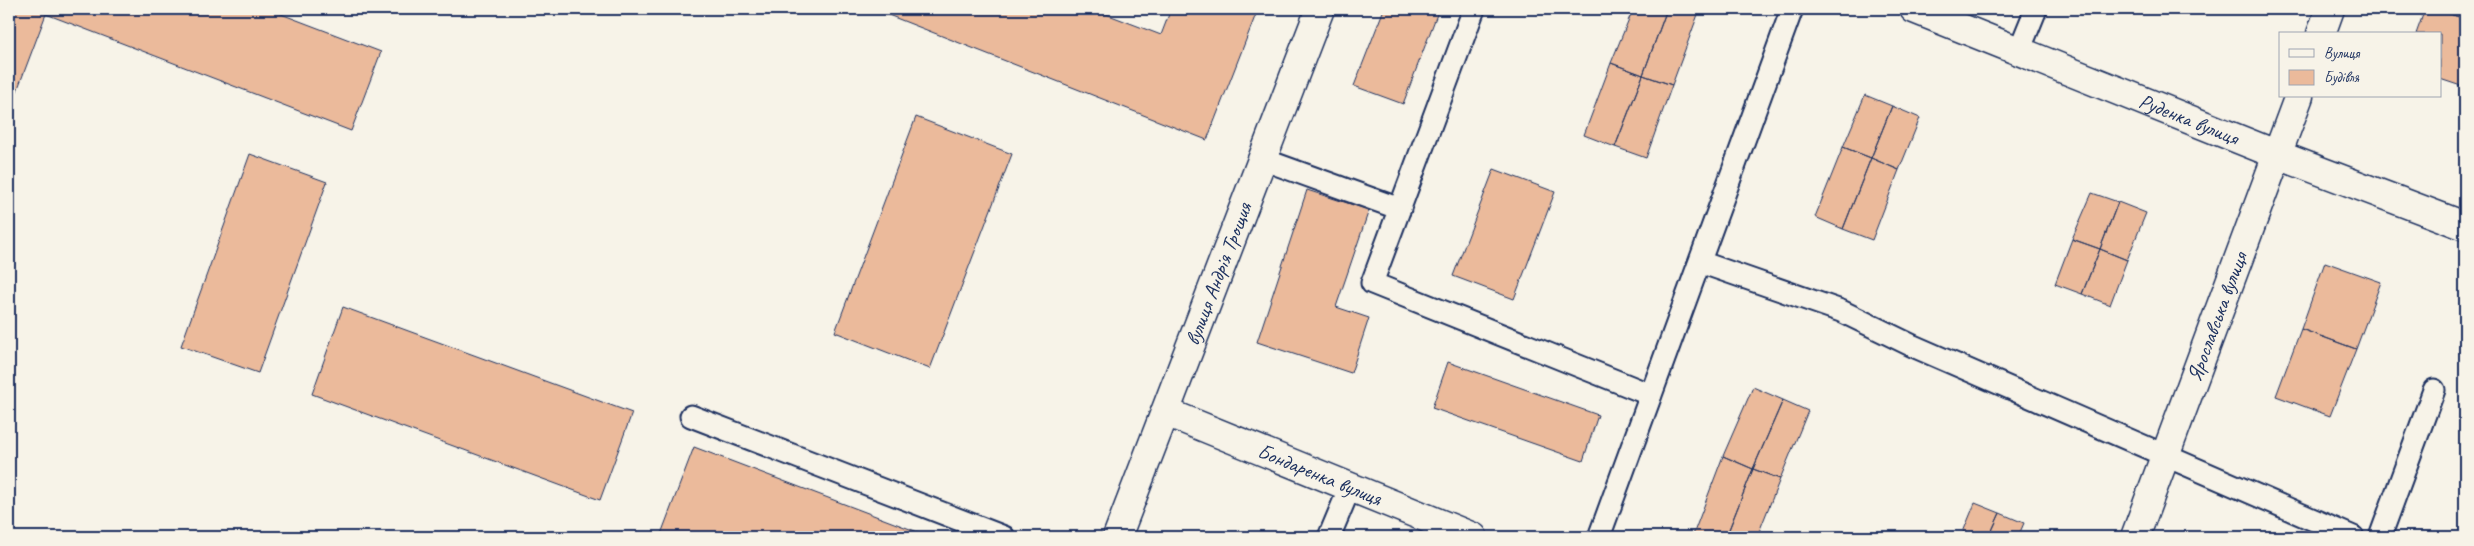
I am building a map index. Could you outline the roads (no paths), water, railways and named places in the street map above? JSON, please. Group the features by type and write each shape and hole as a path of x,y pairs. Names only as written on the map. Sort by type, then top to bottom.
{"street":[{"name":"вулиця Андрія Трощия","path":"1117,537 1320,9"},
{"name":"Руденка вулиця","path":"1914,9 2278,155 2465,226"},
{"path":"2322,32 2330,9"},
{"name":"Ярославська вулиця","path":"2136,537 2298,98"},
{"name":"Бондаренка вулиця","path":"1166,412 1473,537"}],"lane":[{"path":"1474,9 1372,283 1651,395"},
{"path":"1599,537 1792,9"},
{"path":"2019,51 2036,9"},
{"path":"1262,159 1400,209"},
{"path":"1700,262 1841,311 1913,346 2353,537"},
{"path":"2380,537 2434,390"},
{"path":"691,416 1004,537"},
{"path":"1329,537 1350,487"}]}
